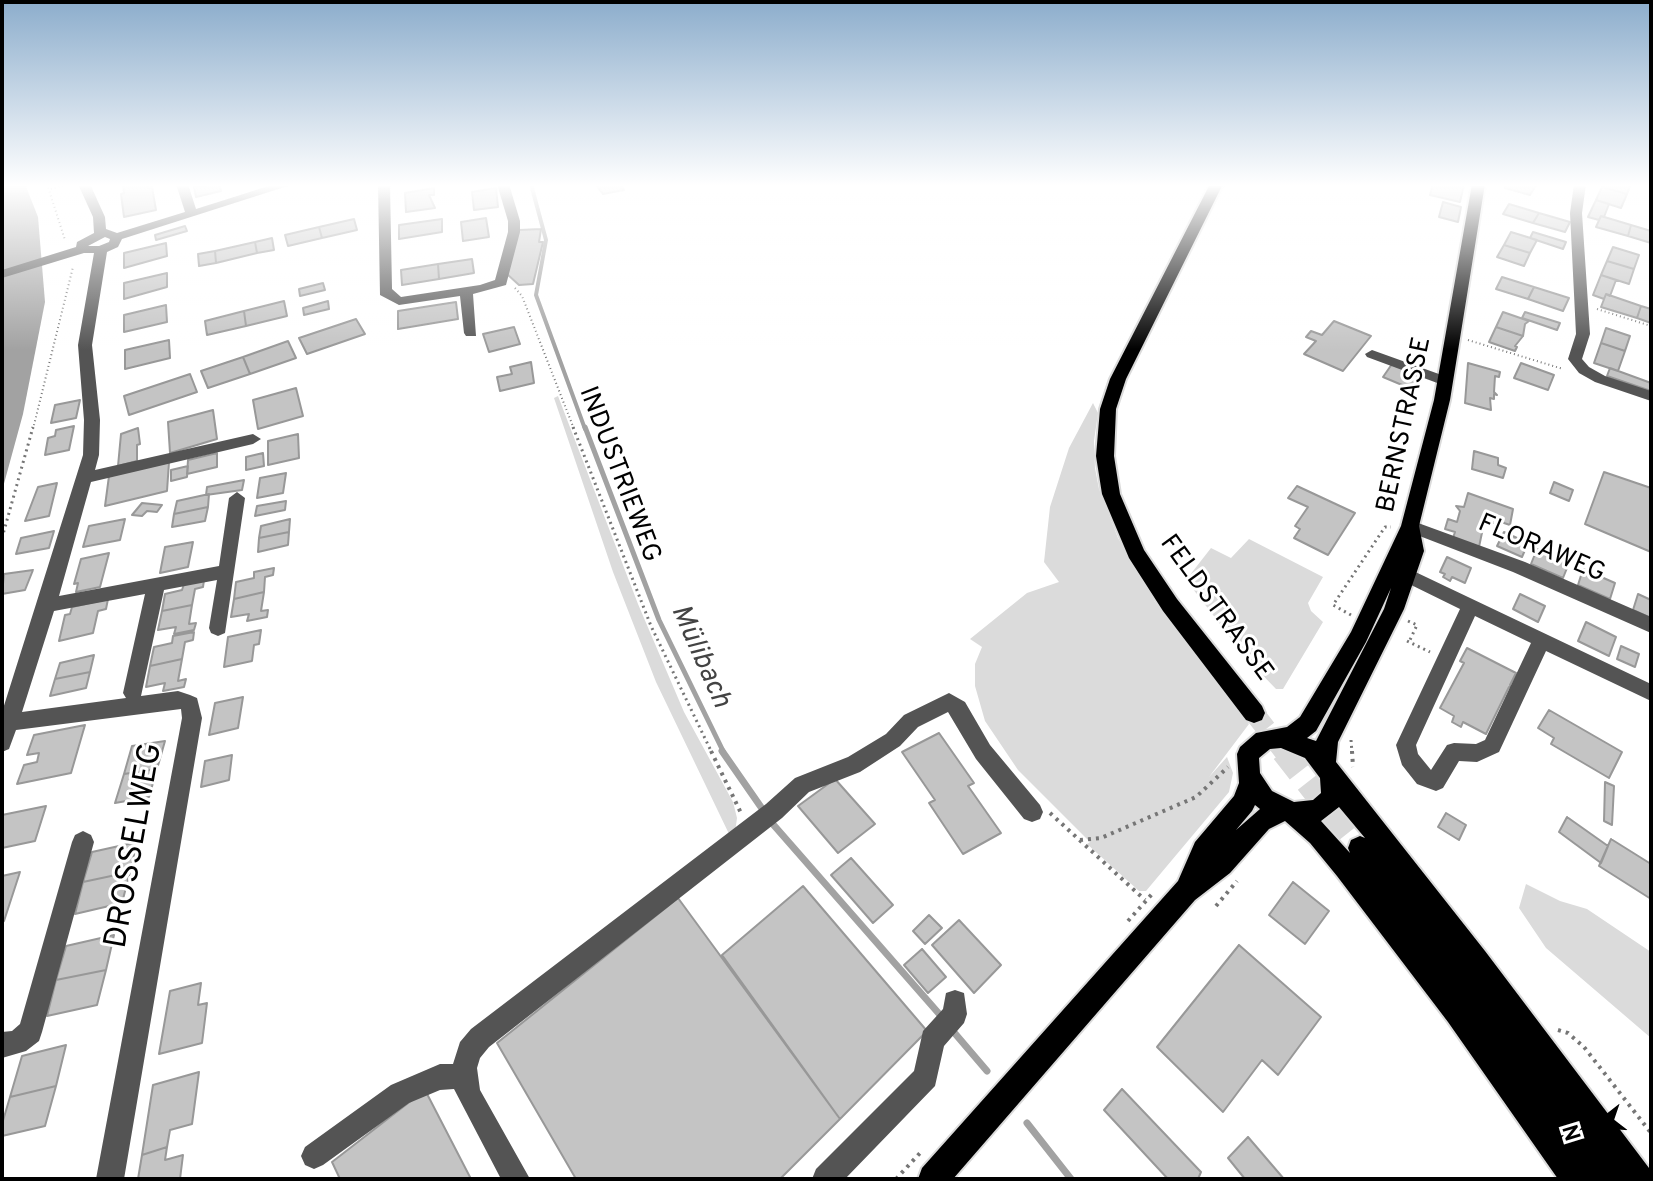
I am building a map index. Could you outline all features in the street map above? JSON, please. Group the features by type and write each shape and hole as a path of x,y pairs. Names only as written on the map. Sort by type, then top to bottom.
{"main road":[{"name":"FELDSTRASSE","path":"1189,239 1118,379 1108,409 1105,456 1111,494 1136,553 1170,605 1254,713"},
{"name":"BERNSTRASSE","path":"1328,770 1327,741 1414,579 1415,543 1402,526 1445,381 1470,239"},
{"path":"1285,739 1308,724 1359,636 1402,526"},
{"path":"1576,1179 1458,1012 1346,867 1319,835 1264,799 1251,783 1246,769 1252,748 1264,740 1285,739 1305,746 1328,770 1486,973 1638,1179"},
{"path":"933,1179 1186,891 1221,864 1261,821 1288,812 1313,813 1328,804 1333,793 1328,770"},
{"path":"1186,891 1204,850 1244,803 1251,783"},
{"path":"1360,848 1509,1043 1606,1179"}],"street":[{"path":"2,274 101,242 114,244 116,239"},
{"path":"385,239 387,295 399,301 466,291 501,282 512,239"},
{"path":"1578,239 1583,334 1575,359 1584,370 1651,396"},
{"path":"6,733 85,478 92,436 85,345 101,242"},
{"path":"466,291 471,333"},
{"path":"1372,354 1445,381"},
{"path":"85,478 253,439"},
{"path":"218,628 237,498"},
{"name":"FLORAWEG","path":"1402,526 1519,567 1651,625"},
{"path":"47,605 227,571"},
{"path":"1414,579 1651,693"},
{"path":"133,693 156,585"},
{"path":"1471,605 1406,745 1409,758 1424,777 1436,781 1454,752 1477,753 1492,746 1542,639"},
{"name":"DROSSELWEG","path":"6,733 178,700 190,704 192,718 110,1179"},
{"path":"516,1179 468,1093 465,1076 469,1051 480,1038 762,820 802,785 831,771 853,765 893,740 911,721 949,702 958,708 983,752 1037,808"},
{"path":"2,1045 25,1038 30,1032 83,842"},
{"path":"826,1179 926,1077 932,1040 950,1015"},
{"path":"314,1156 400,1094 440,1077 465,1076"}],"path":[{"path":"2,538 72,277 71,253 66,239"},
{"name":"INDUSTRIEWEG","path":"501,282 518,289 522,296 651,626 762,820"},
{"path":"1582,304 1651,326"},
{"path":"1453,335 1569,371 1584,370"},
{"path":"1351,615 1333,605 1385,527 1402,526"},
{"path":"1402,631 1414,579"},
{"path":"1406,620 1417,625 1408,642 1437,656"},
{"path":"1351,735 1350,751 1358,777"},
{"path":"1080,840 1101,838 1196,797 1234,763"},
{"path":"1037,808 1080,840 1145,900"},
{"path":"1216,906 1243,873"},
{"path":"1557,1040 1547,1027 1568,1033 1584,1047 1651,1133"}],"shaded area":[{"path":"2,239 40,239 45,302 23,414 2,491"},
{"path":"558,396 638,604 684,712 733,802 737,818 735,833 730,836 656,682 613,572 554,398"},
{"path":"1093,403 1098,413 1094,441 1095,468 1099,489 1118,538 1155,602 1249,724 1209,777 1227,757 1233,773 1229,792 1146,891 1139,891 1087,844 1090,842 1018,770 985,721 975,686 975,664 982,647 970,639 1027,593 1059,582 1044,562 1050,507 1069,448"},
{"path":"1249,539 1323,577 1308,603 1311,611 1323,622 1283,689 1276,689 1247,659 1186,580 1211,548 1231,558"},
{"path":"1526,884 1560,901 1587,909 1651,952 1651,1038 1546,948 1519,908"}],"building":[{"path":"272,239 274,250 257,253 255,242"},
{"path":"286,239 317,239 288,246"},
{"path":"517,239 539,239 539,242 543,242 533,284 519,285 507,274"},
{"path":"1507,239 1537,240 1530,253 1504,245"},
{"path":"1533,239 1566,242 1563,249"},
{"path":"255,242 257,253 216,263 215,251"},
{"path":"166,243 167,256 124,268 124,253"},
{"path":"1504,245 1530,253 1524,266 1497,257"},
{"path":"1613,247 1639,255 1634,269 1607,261"},
{"path":"215,251 216,263 199,266 198,254"},
{"path":"472,259 474,273 439,279 438,264"},
{"path":"1607,261 1634,269 1629,284 1601,275"},
{"path":"438,264 439,279 402,285 401,270"},
{"path":"167,273 167,287 124,299 124,283"},
{"path":"1601,275 1616,280 1610,296 1606,294 1604,299 1593,295"},
{"path":"1502,277 1534,287 1528,299 1496,289"},
{"path":"323,283 325,290 300,296 299,289"},
{"path":"1534,287 1569,298 1563,311 1528,299"},
{"path":"1606,294 1641,306 1637,318 1601,307"},
{"path":"284,301 287,316 246,326 244,311"},
{"path":"328,301 329,309 304,315 303,308"},
{"path":"456,302 458,319 398,329 398,311"},
{"path":"166,305 167,322 124,332 124,315"},
{"path":"1641,306 1651,309 1651,323 1637,318"},
{"path":"244,311 246,326 207,335 205,321"},
{"path":"1503,312 1529,321 1525,324 1523,336 1496,327"},
{"path":"1525,312 1560,323 1557,330 1522,318"},
{"path":"356,319 365,334 307,354 299,338"},
{"path":"1334,321 1371,336 1343,371 1304,354 1316,341 1306,337 1311,331 1322,335"},
{"path":"514,327 520,344 489,352 483,334"},
{"path":"1496,327 1523,336 1515,351 1489,342"},
{"path":"1606,328 1630,336 1625,351 1601,343"},
{"path":"169,340 170,358 125,369 125,350"},
{"path":"288,341 296,358 250,374 243,357"},
{"path":"1601,343 1625,351 1618,371 1594,363"},
{"path":"243,357 250,374 208,388 201,371"},
{"path":"531,362 534,383 500,391 497,377 512,374 510,367"},
{"path":"1468,363 1500,372 1499,377 1495,376 1494,392 1497,395 1494,394 1494,399 1490,398 1491,410 1465,403"},
{"path":"1521,363 1554,375 1548,390 1514,378"},
{"path":"1392,364 1423,376 1414,390 1383,377"},
{"path":"1610,368 1651,383 1651,391 1607,376"},
{"path":"190,374 197,392 129,415 124,396"},
{"path":"296,388 303,416 258,429 253,400"},
{"path":"80,400 76,418 51,423 55,405"},
{"path":"213,410 217,439 170,453 168,422"},
{"path":"74,426 69,450 45,455 48,438 55,436 56,430"},
{"path":"138,428 140,444 137,445 137,461 118,466 121,434"},
{"path":"298,434 299,458 268,465 268,441"},
{"path":"1474,451 1498,458 1498,465 1506,468 1503,478 1472,469"},
{"path":"217,453 217,467 187,474 188,460"},
{"path":"263,453 264,466 246,470 246,457"},
{"path":"169,462 167,491 105,506 109,476"},
{"path":"188,466 187,477 171,481 171,470"},
{"path":"1604,472 1651,488 1651,552 1585,524"},
{"path":"286,473 283,493 257,498 260,478"},
{"path":"244,480 242,490 206,495 207,487"},
{"path":"1554,482 1573,490 1569,501 1550,493"},
{"path":"57,483 49,516 25,521 38,487"},
{"path":"1297,486 1355,513 1328,555 1294,538 1300,529 1295,526 1308,507 1288,498"},
{"path":"1468,493 1513,509 1510,525 1492,519 1490,525 1484,523 1479,547 1453,538 1455,532 1445,529 1448,519 1457,522 1460,511 1456,506 1464,507"},
{"path":"209,494 208,507 174,514 177,501"},
{"path":"286,501 285,510 255,516 257,506"},
{"path":"142,503 162,505 157,512 132,515"},
{"path":"208,507 205,521 172,527 174,514"},
{"path":"125,519 120,540 83,547 89,526"},
{"path":"290,519 289,532 259,538 261,526"},
{"path":"54,531 49,548 16,554 21,538"},
{"path":"289,532 288,545 258,552 259,538"},
{"path":"1504,532 1528,543 1522,557 1497,546"},
{"path":"193,542 188,567 160,573 165,547"},
{"path":"1537,549 1569,563 1563,578 1531,564"},
{"path":"109,553 100,587 76,592 78,583 74,584 81,559"},
{"path":"1447,557 1471,568 1465,583 1443,577 1445,574 1440,572"},
{"path":"274,568 273,575 265,577 264,592 234,599 236,582 254,578 254,572"},
{"path":"1583,569 1615,583 1610,599 1578,585"},
{"path":"33,570 25,590 2,594 4,574"},
{"path":"204,580 203,587 195,589 192,605 162,611 165,594 182,590 184,584"},
{"path":"264,592 261,611 268,610 267,617 247,621 249,614 231,617 234,599"},
{"path":"1520,594 1545,606 1538,622 1513,609"},
{"path":"1638,594 1651,600 1651,618 1633,610"},
{"path":"108,599 106,609 98,611 93,633 59,641 65,615 70,614 72,607"},
{"path":"192,605 189,624 196,623 194,630 174,634 176,627 158,630 162,611"},
{"path":"1586,622 1616,637 1609,656 1578,641"},
{"path":"261,630 259,644 254,645 252,661 224,667 228,637"},
{"path":"194,632 193,640 185,642 182,659 150,666 154,647 172,643 173,636"},
{"path":"1621,646 1639,654 1635,667 1617,659"},
{"path":"1467,648 1516,673 1510,685 1513,689 1509,687 1486,734 1463,722 1461,727 1452,722 1454,716 1440,708 1464,663 1460,661"},
{"path":"94,655 90,672 55,679 60,663"},
{"path":"182,659 178,681 186,679 184,687 163,691 165,683 146,687 150,666"},
{"path":"90,672 86,688 50,696 55,679"},
{"path":"243,697 238,728 209,735 215,703"},
{"path":"1549,710 1622,752 1609,778 1551,744 1554,738 1538,728"},
{"path":"85,725 71,773 17,784 24,765 37,762 39,753 27,755 34,735"},
{"path":"939,733 974,783 968,786 1001,833 963,854 929,803 935,800 902,752"},
{"path":"165,741 157,769 124,774 132,746"},
{"path":"232,755 229,780 201,787 205,761"},
{"path":"157,769 149,797 115,803 124,774"},
{"path":"835,779 875,824 838,853 798,806"},
{"path":"1605,782 1614,786 1612,825 1604,821"},
{"path":"46,806 35,841 2,848 2,815"},
{"path":"1446,813 1466,825 1459,840 1438,827"},
{"path":"1567,817 1608,846 1601,863 1559,832"},
{"path":"1611,839 1651,864 1651,899 1599,866"},
{"path":"137,842 130,872 83,882 92,852"},
{"path":"851,858 893,905 873,923 831,875"},
{"path":"20,872 4,921 2,922 2,876"},
{"path":"130,872 122,903 75,914 83,882"},
{"path":"1293,882 1329,911 1305,944 1269,915"},
{"path":"803,886 927,1031 840,1119 722,955"},
{"path":"678,898 840,1119 780,1179 576,1179 497,1043"},
{"path":"929,915 942,928 925,944 913,931"},
{"path":"959,920 1001,965 974,993 932,945"},
{"path":"114,935 106,970 56,980 66,946"},
{"path":"1239,945 1321,1017 1278,1075 1262,1060 1223,1112 1157,1047"},
{"path":"922,949 946,977 928,993 904,965"},
{"path":"106,970 97,1005 47,1016 56,980"},
{"path":"201,983 198,1005 207,1003 202,1043 159,1054 170,991"},
{"path":"66,1045 56,1086 10,1097 22,1056"},
{"path":"199,1072 192,1124 170,1130 167,1147 142,1155 153,1085"},
{"path":"56,1086 45,1126 2,1136 2,1124 10,1097"},
{"path":"1122,1089 1201,1172 1198,1179 1168,1179 1104,1110"},
{"path":"425,1090 471,1179 340,1179 332,1162"},
{"path":"1248,1137 1284,1179 1245,1179 1228,1158"},
{"path":"167,1147 165,1160 183,1155 180,1179 138,1179 142,1155"}],"waterway":[{"name":"Mülibach","path":"546,239 536,295 585,429"},
{"name":"Mülibach","path":"585,427 659,620 724,753"},
{"name":"Mülibach","path":"722,751 763,810"},
{"name":"Mülibach","path":"771,822 941,1016"},
{"name":"Mülibach","path":"952,1030 987,1071"},
{"name":"Mülibach","path":"1027,1123 1071,1179"}],"tunnel":[{"path":"1254,713 1285,753"},
{"path":"1284,751 1360,848"}]}
